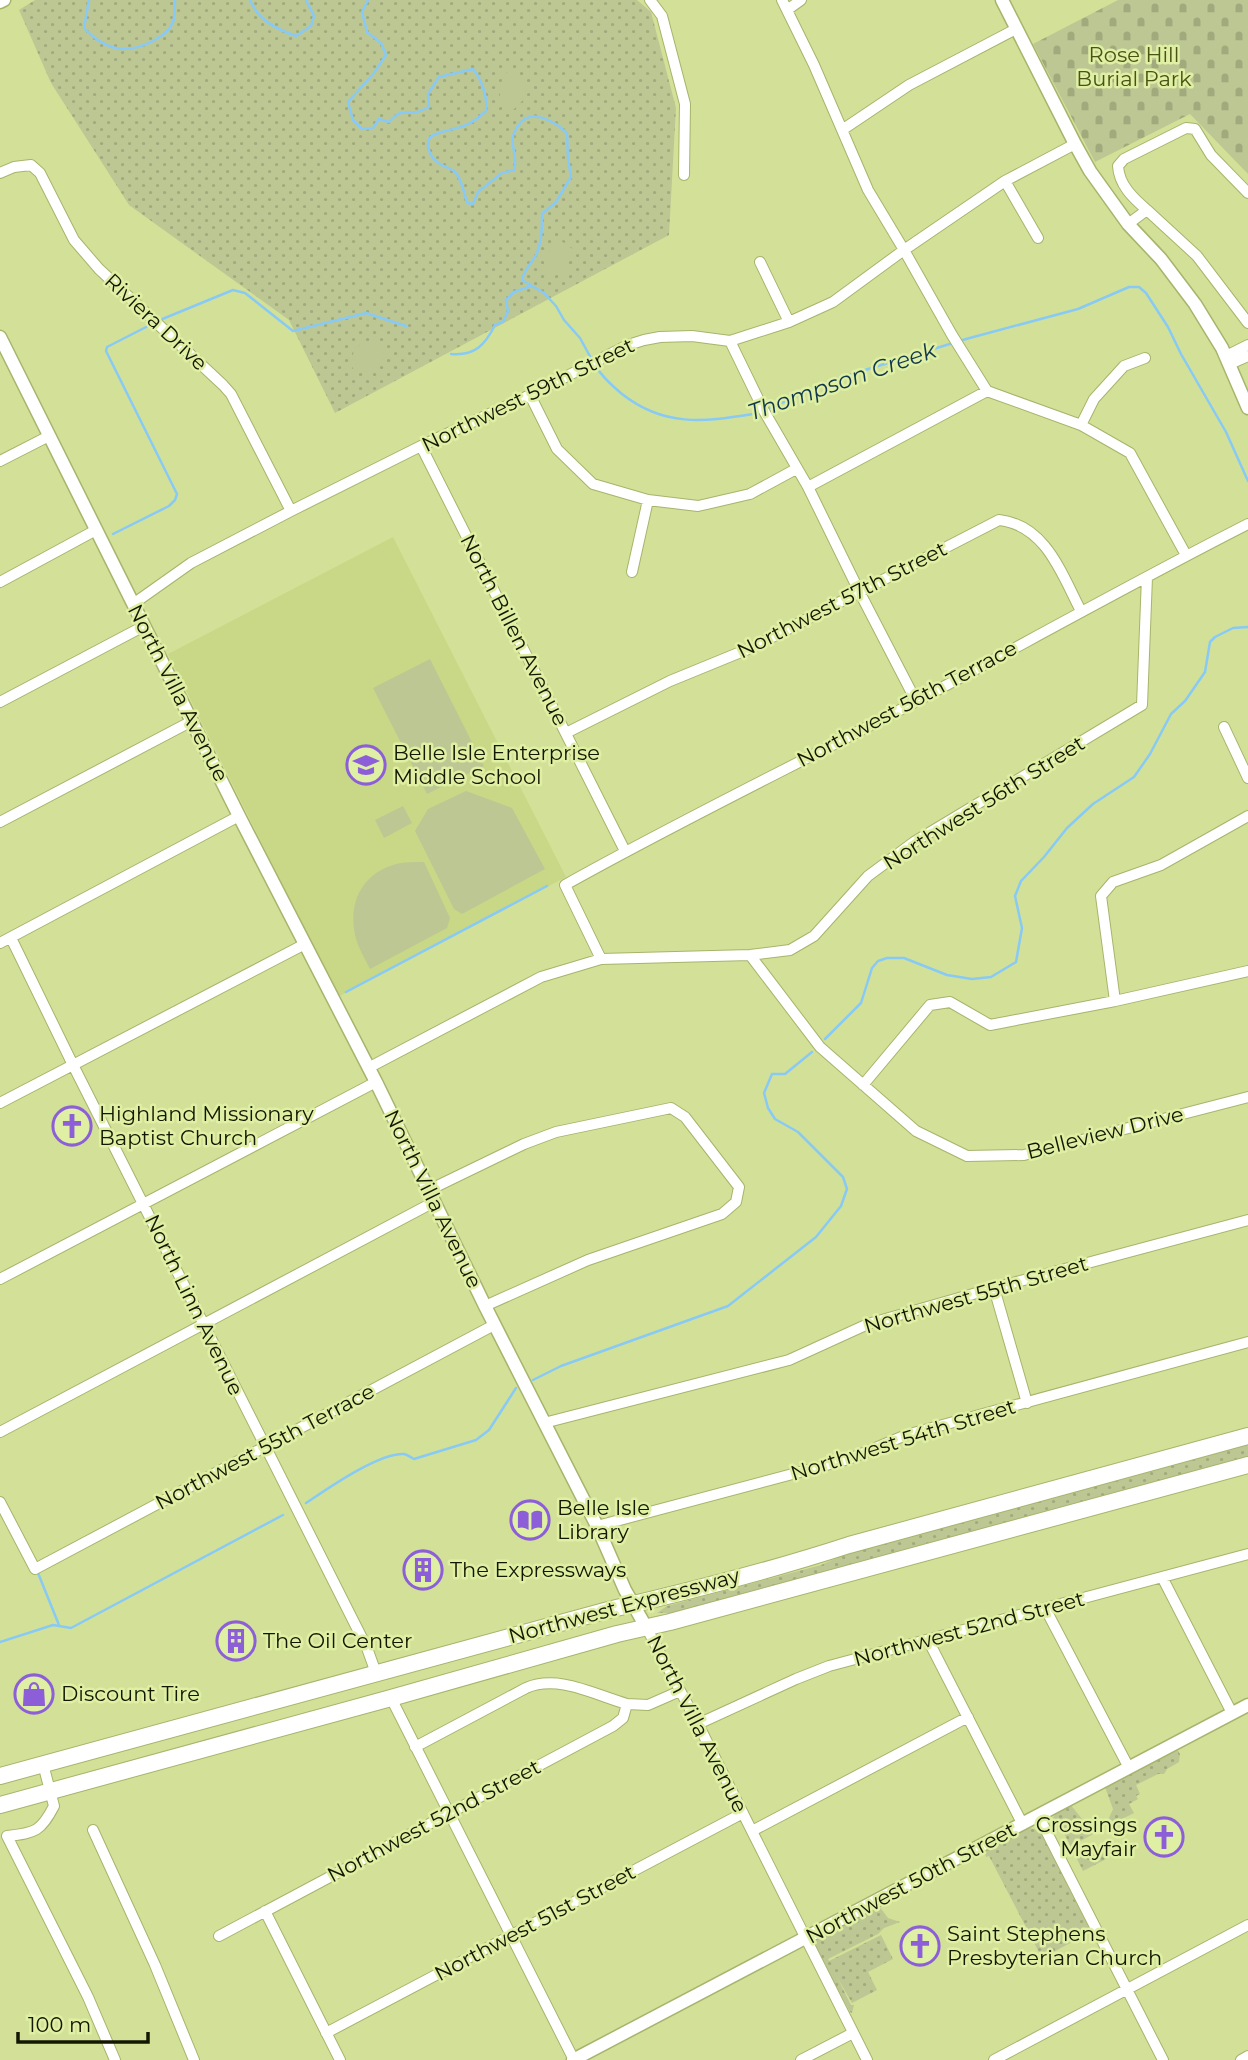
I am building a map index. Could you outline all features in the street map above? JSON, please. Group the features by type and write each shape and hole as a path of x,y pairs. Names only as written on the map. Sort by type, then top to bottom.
{"highway":[{"name":"Northwest Expressway","path":"0,1776 1248,1436"},
{"name":"Northwest Expressway","path":"0,1804 1248,1465"},
{"path":"354,1708 374,1687 376,1673"}],"street":[{"path":"650,0 662,16 685,104 684,175"},
{"path":"801,0 785,5 869,190 952,335 988,391 1081,425 1130,453 1186,555"},
{"path":"1002,0 1074,144 1107,197 1182,285 1209,324 1248,408"},
{"path":"842,130 909,85 1016,29"},
{"path":"1248,193 1211,155 1195,129 1186,128 1124,159 1118,166 1119,177 1131,196 1197,256 1248,323"},
{"name":"Northwest 59th Street","path":"134,604 191,563 600,359 644,340 692,336 730,341 789,322 833,302 1005,181 1074,144"},
{"name":"Riviera Drive","path":"0,173 14,167 30,165 40,173 74,240 99,269 231,394 291,511"},
{"path":"1005,181 1038,239"},
{"path":"1128,224 1147,210"},
{"path":"760,262 789,322"},
{"name":"North Villa Avenue","path":"0,337 239,816 376,1083 494,1325 597,1526 614,1567 698,1724 867,2060"},
{"path":"730,341 916,701"},
{"path":"1228,360 1248,345"},
{"path":"1228,360 1248,356"},
{"path":"1081,425 1094,399 1125,366 1145,358"},
{"path":"807,487 988,391"},
{"path":"530,396 557,449 593,484 648,500 698,506 750,494 796,469"},
{"path":"0,461 49,436"},
{"name":"North Billen Avenue","path":"421,446 625,851"},
{"path":"632,572 648,500"},
{"name":"Northwest 57th Street","path":"566,733 670,681 753,647 999,520 1012,521 1041,540 1049,549 1081,611"},
{"name":"Northwest 56th Terrace","path":"601,959 565,885 1248,524"},
{"path":"0,582 96,530"},
{"name":"Northwest 56th Street","path":"368,1068 541,976 601,959 750,955 790,950 814,936 868,876 914,842 1142,705 1147,577"},
{"path":"0,702 144,626"},
{"path":"0,822 192,721"},
{"path":"1224,727 1248,778"},
{"path":"0,943 239,816"},
{"path":"1115,1001 1101,896 1113,882 1161,865 1248,816"},
{"name":"North Linn Avenue","path":"11,937 367,1648 376,1673"},
{"path":"0,1103 305,944"},
{"name":"Belleview Drive","path":"750,955 820,1047 916,1131 967,1156 1024,1155 1248,1097"},
{"path":"863,1085 930,1005 950,1002 990,1026 1248,971"},
{"path":"0,1279 376,1083"},
{"path":"0,1432 203,1324 524,1144 556,1132 671,1108 685,1117 739,1187 736,1202 722,1214 588,1259 485,1306"},
{"name":"Northwest 55th Street","path":"544,1423 789,1360 868,1324 1248,1220"},
{"path":"994,1288 1027,1403"},
{"name":"Northwest 55th Terrace","path":"4,1518 35,1569 494,1325"},
{"name":"Northwest 54th Street","path":"597,1526 849,1459 906,1435 1248,1342"},
{"path":"0,1502 4,1518"},
{"name":"Northwest 52nd Street","path":"698,1724 796,1679 829,1667 1248,1554"},
{"path":"1162,1577 1232,1713"},
{"path":"1045,1608 1129,1768"},
{"path":"928,1640 1022,1823"},
{"path":"415,1747 526,1688 541,1683 559,1684 635,1706 648,1705 680,1691"},
{"path":"391,1698 574,2060"},
{"name":"Northwest 52nd Street","path":"219,1936 613,1726 623,1718 627,1704"},
{"name":"Northwest 50th Street","path":"574,2060 1248,1705"},
{"path":"752,1831 968,1717"},
{"path":"43,1764 54,1806 44,1826 26,1834 7,1836 88,1997 115,2060"},
{"name":"Northwest 51st Street","path":"326,2033 743,1813"},
{"path":"1038,1815 1163,2060"},
{"path":"93,1830 155,1965 194,2060"},
{"path":"265,1911 340,2060"},
{"path":"994,2060 1248,1925"},
{"path":"801,2060 853,2033"},
{"path":"1241,2060 1248,2056"}],"shaded area":[{"name":"Belle Isle Enterprise Middle School","path":"393,537 566,877 338,997 168,654"}],"green space":[{"path":"35,0 637,0 651,12 676,108 669,235 335,413 289,320 129,205 51,83 19,10"},
{"name":"Rose Hill Burial Park","path":"1118,0 1248,0 1248,174 1190,114 1095,162 1033,44"},
{"path":"511,71 526,81 524,98 512,111 506,109 500,92 505,73"},
{"path":"555,239 574,250 567,262 565,275 545,273 545,260"},
{"path":"362,344 376,345 382,349 385,357 364,372 354,370 351,365 354,349"},
{"path":"430,659 484,766 427,794 373,688"},
{"path":"466,791 512,808 545,869 462,914 454,909 415,831 428,809"},
{"path":"403,806 412,823 384,838 375,820"},
{"path":"424,862 450,918 447,928 370,969 357,943 354,926 355,903 360,892 374,875 384,869 399,863"},
{"path":"1248,1443 1248,1456 673,1613 657,1613 667,1606 821,1565 852,1551"},
{"path":"1177,1749 1180,1754 1179,1762 1164,1774 1158,1774 1136,1785 1140,1794 1136,1796 1138,1799 1129,1804 1134,1813 1114,1823 1109,1818 1113,1809 1105,1787"},
{"path":"1070,1804 1081,1821 1095,1825 1098,1829 1077,1843 1085,1859 1106,1849 1110,1857 1083,1871 1062,1829 1053,1831 1052,1826 1053,1817"},
{"path":"1025,1827 1038,1830 1042,1834 1091,1932 1042,1958 984,1850"},
{"path":"879,1906 888,1918 900,1922 828,1959 829,1961 881,1935 893,1959 868,1972 877,1990 852,2003 837,1977 851,2005 854,2005 852,2013 814,1945 816,1938"}],"waterway":[{"name":"Thompson Creek","path":"89,0 84,28 101,42 122,49 144,45 165,33 173,22 175,0"},
{"name":"Thompson Creek","path":"250,0 268,23 296,36 311,26 314,16 306,0"},
{"name":"Thompson Creek","path":"368,0 362,12 367,32 381,43 386,55 348,102 353,120 362,129 373,128 379,119 389,122 399,113 423,110 429,107 428,94 439,77 473,69 484,89 486,111 468,124 432,136 428,142 430,154 435,160 457,175 467,203 473,204 478,192 502,173 514,170 513,136 523,120 529,117 542,118 567,133 571,177 556,202 542,214 538,250 522,280 544,293 556,306 580,338 592,360"},
{"path":"451,354 467,353 478,348 495,325 503,322 508,311 506,300 514,292 531,286"},
{"name":"Thompson Creek","path":"767,409 839,378 966,339 1078,309 1129,287 1139,287 1146,293 1168,327 1226,432 1248,481"},
{"path":"160,320 233,290 245,293 293,331 366,313 406,326"},
{"path":"113,534 169,506 177,494 106,351 107,347 154,323"},
{"name":"Thompson Creek","path":"595,365 607,381 622,394 638,405 669,417 717,419 761,411"},
{"path":"825,1039 861,1003 872,968 878,961 904,958 947,975 972,979 991,977 1016,962 1022,928 1015,896 1021,881 1067,828 1093,804 1134,777 1150,754 1171,714 1185,701 1205,672 1210,642 1233,628 1248,627"},
{"path":"346,992 547,886"},
{"path":"533,1380 561,1366 728,1306 816,1237 841,1206 847,1189 843,1177 798,1132 775,1119 768,1108 764,1093 772,1074 785,1074 812,1052"},
{"path":"306,1503 381,1459 404,1454 414,1459 476,1440 489,1430 516,1388"},
{"path":"0,1642 53,1625 71,1628 283,1515"},
{"path":"38,1573 59,1625"}],"place":[{"name":"Belle Isle Enterprise Middle School","path":"366,765"},
{"name":"Highland Missionary Baptist Church","path":"72,1126"},
{"name":"Belle Isle Library","path":"530,1520"},
{"name":"The Expressways","path":"423,1570"},
{"name":"The Oil Center","path":"236,1641"},
{"name":"Discount Tire","path":"34,1694"},
{"name":"Crossings Mayfair","path":"1164,1837"},
{"name":"Saint Stephens Presbyterian Church","path":"920,1946"}]}
